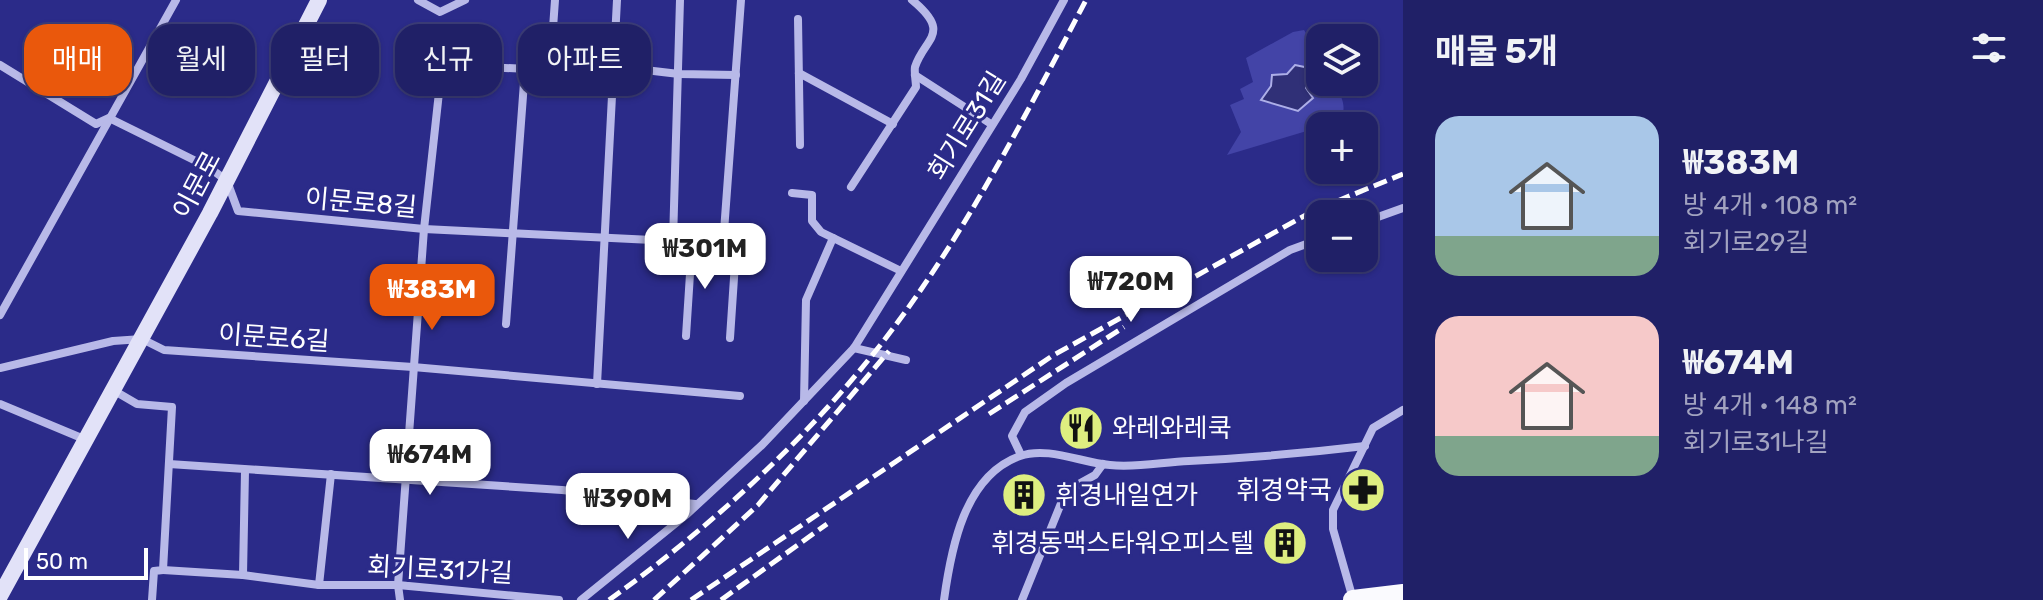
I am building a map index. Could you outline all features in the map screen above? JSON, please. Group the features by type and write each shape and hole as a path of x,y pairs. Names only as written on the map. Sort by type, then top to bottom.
{"main road":[{"name":"이문로","path":"0,596 227,181 319,0"},
{"path":"1353,600 1403,594"},
{"path":"1392,600 1403,594"}],"street":[{"path":"0,315 176,0"},
{"path":"418,0 440,12 465,0"},
{"path":"553,24 555,0"},
{"path":"615,24 617,0"},
{"path":"673,241 680,0"},
{"path":"730,338 736,248 723,245 741,0"},
{"path":"851,187 916,87 915,68 933,41 932,24 912,0"},
{"name":"회기로31길","path":"581,600 762,445 854,348 1064,0"},
{"path":"798,19 800,145"},
{"path":"0,65 96,124 109,118"},
{"path":"651,71 736,75"},
{"path":"799,73 893,124"},
{"path":"915,75 991,124"},
{"path":"400,600 398,585 413,367 439,96"},
{"path":"506,324 523,96"},
{"path":"597,384 609,96"},
{"path":"109,118 210,168 227,181"},
{"name":"이문로8길","path":"227,181 238,211 424,229 723,245"},
{"path":"792,193 812,195 812,221 821,232 901,271"},
{"path":"1378,217 1403,208"},
{"path":"804,401 806,300 833,238"},
{"path":"686,336 692,243"},
{"path":"1021,455 1012,436 1014,426 1025,412 1045,397 1117,351 1277,258 1306,245"},
{"path":"0,368 113,341 142,339"},
{"name":"이문로6길","path":"142,339 164,350 413,367 740,396"},
{"path":"854,348 906,360"},
{"path":"113,390 137,404 172,407 163,570 154,571 152,600"},
{"path":"0,404 84,439"},
{"path":"1353,600 1333,529 1333,510 1373,428 1403,410"},
{"path":"944,600 954,548 972,497 992,474 1021,455 1049,454 1103,464 1255,458 1365,446"},
{"path":"169,464 406,479 695,504"},
{"path":"1022,600 1066,491 1095,475 1103,464"},
{"path":"243,575 245,471"},
{"path":"319,585 331,474"},
{"name":"회기로31가길","path":"163,570 243,575 319,585 398,585 559,600"}],"shaded area":[{"path":"1304,30 1306,33 1306,96 1341,96 1343,112 1306,112 1306,131 1227,155 1241,132 1230,105 1244,99 1240,89 1253,82 1246,58 1293,32"},
{"path":"1295,65 1306,67 1306,96 1313,98 1298,111 1261,100 1271,86 1272,75 1287,74"}],"railway":[{"path":"609,600 682,544 752,483 818,418 878,348 964,223 1086,0"},
{"path":"691,600 1052,356 1313,211 1403,174"},
{"path":"989,414 1124,327"},
{"path":"654,600 758,505 889,351"},
{"path":"721,600 827,524"}],"place":[{"name":"와레와레쿡","path":"1081,428"},
{"name":"휘경약국","path":"1363,490"},
{"name":"휘경내일연가","path":"1024,495"},
{"name":"휘경동맥스타워오피스텔","path":"1285,543"}]}
